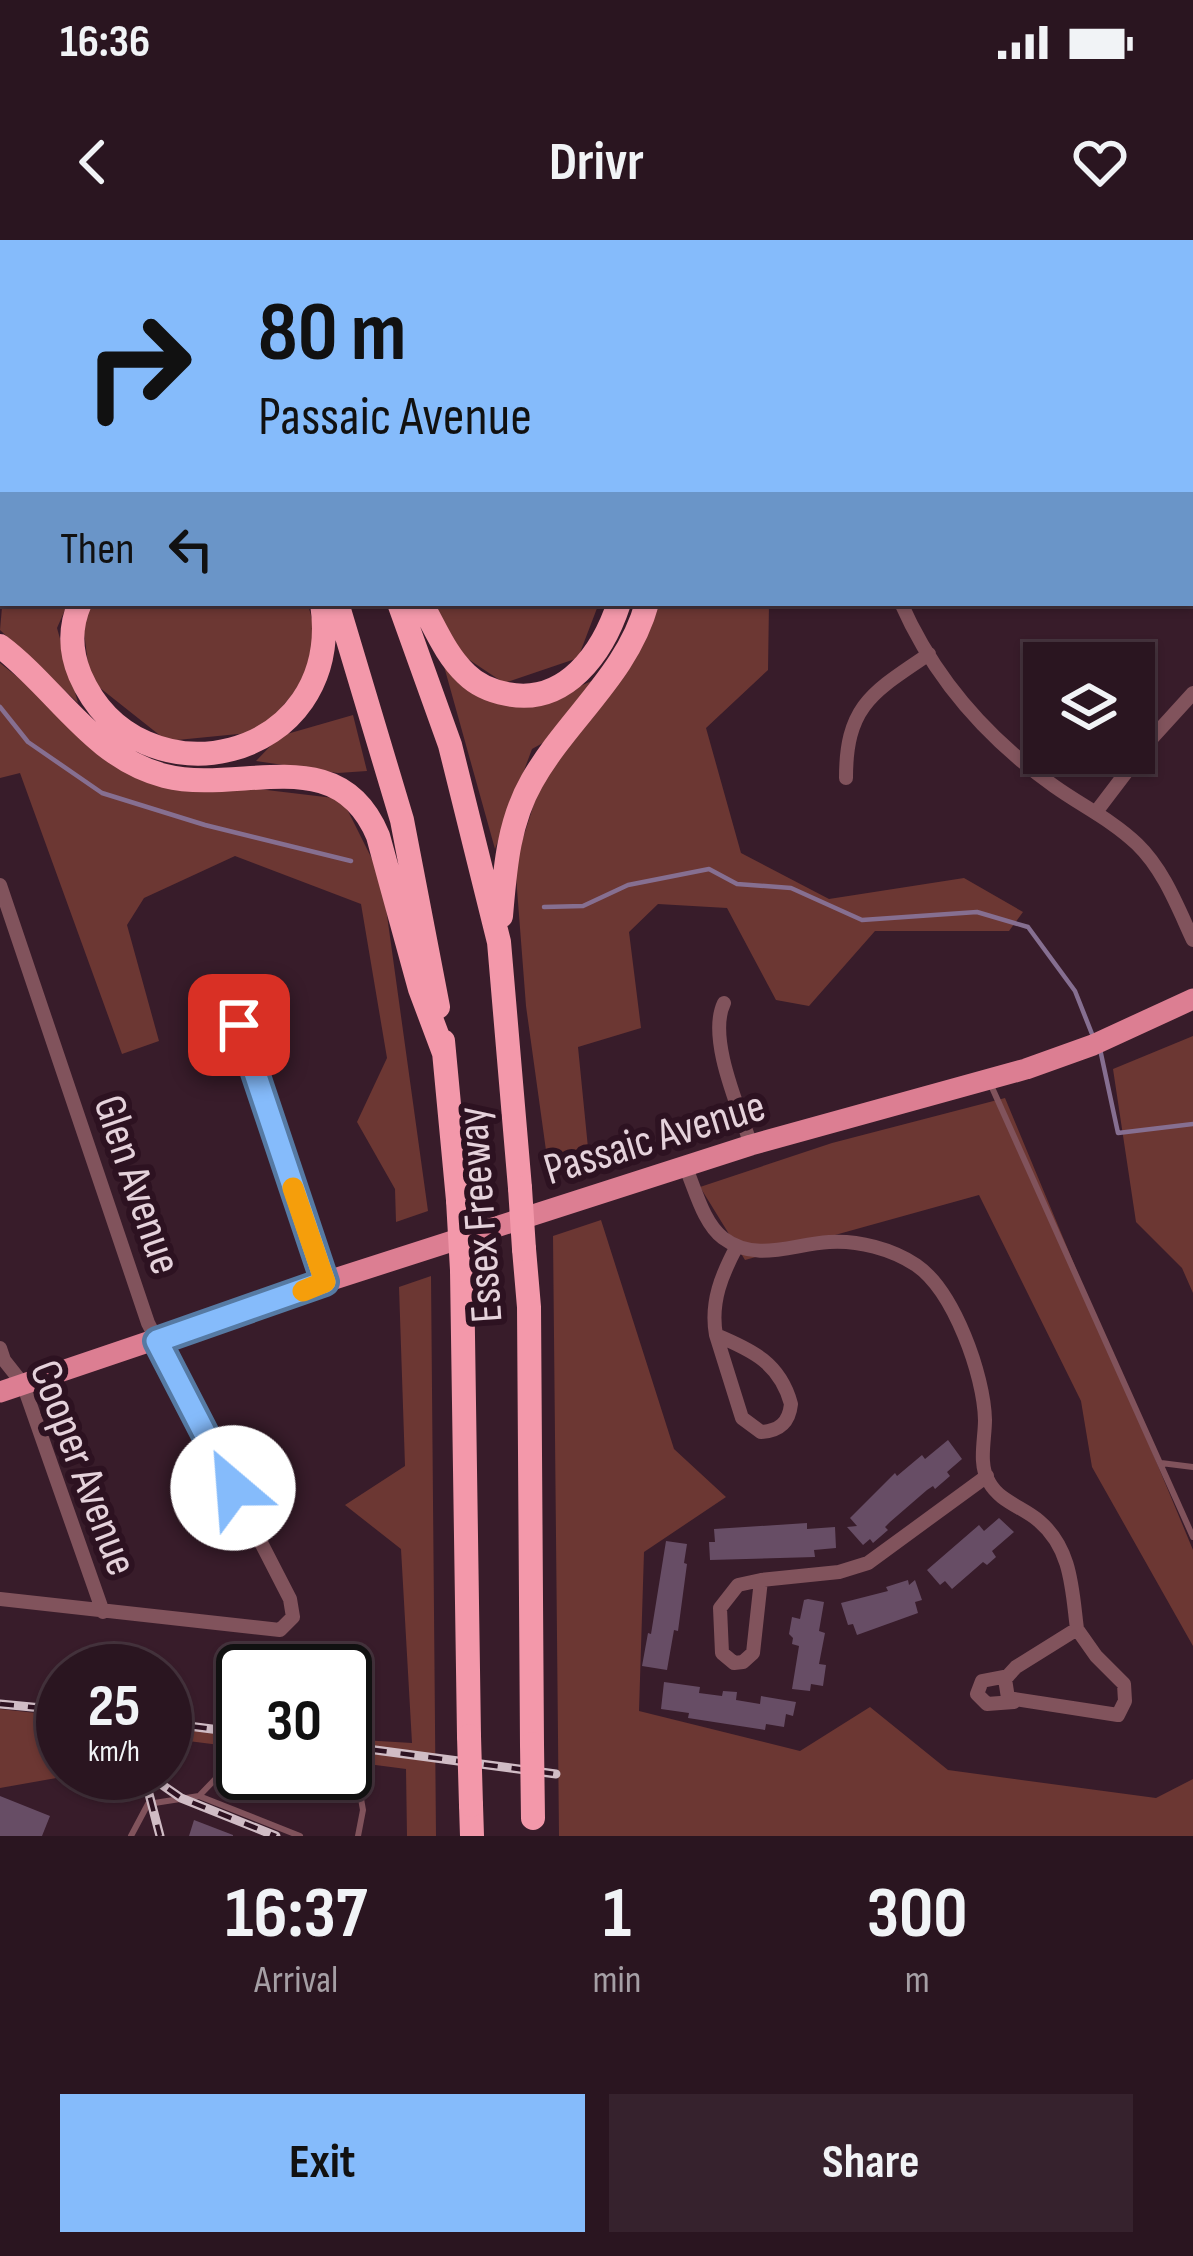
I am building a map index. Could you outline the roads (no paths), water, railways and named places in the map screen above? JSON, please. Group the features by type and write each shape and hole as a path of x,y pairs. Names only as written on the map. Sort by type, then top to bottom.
{"highway":[{"path":"79,606 73,623 73,653 93,699 120,725 151,743 206,753 238,748 269,735 305,699 320,668 322,606"},
{"name":"Essex Freeway","path":"338,606 402,820 434,972 444,1053 462,1270 472,1836"},
{"name":"Essex Freeway","path":"400,606 450,746 500,942 529,1306 533,1827"},
{"path":"423,606 443,645 469,677 499,692 533,696 561,686 586,665 618,606"},
{"path":"500,942 504,871 521,804 540,768 623,658 646,606"},
{"path":"0,646 91,735 146,770 186,780 310,778 350,795 371,819 378,836 420,989 444,1053"}],"main road":[{"name":"Passaic Avenue","path":"0,1392 751,1145 988,1079 1099,1042 1193,1000"}],"street":[{"path":"904,606 928,654 992,735 1060,791 1141,847 1193,940"},
{"path":"846,778 849,735 866,698 928,654"},
{"path":"1096,812 1153,736 1193,693"},
{"name":"Glen Avenue","path":"0,885 157,1341 290,1598 293,1617 280,1630 103,1612"},
{"path":"237,985 239,1025 325,1282"},
{"path":"724,1003 717,1018 718,1038 751,1145"},
{"path":"685,1166 711,1225 737,1246 769,1252 834,1241 865,1245 916,1266 937,1284 972,1355 982,1390 987,1476 1001,1496 1039,1520 1067,1557 1077,1629 1124,1684 1125,1701 1118,1714 1014,1702 987,1704 977,1694 982,1681 1008,1676"},
{"path":"716,1335 758,1352 769,1362 791,1404 779,1428 761,1432 742,1418 716,1335 714,1303 737,1246"},
{"name":"Cooper Avenue","path":"0,1348 23,1384 103,1612"},
{"path":"760,1580 753,1653 734,1663 722,1653 720,1608 738,1585 760,1580 839,1572 868,1563 987,1476"},
{"path":"0,1599 103,1612"},
{"path":"1014,1702 1005,1688 1008,1676 1077,1629"}],"lane":[{"path":"988,1079 1193,1537"},
{"path":"1161,1463 1193,1467"},
{"path":"199,1796 216,1778"},
{"path":"131,1836 148,1804 199,1796 300,1836"},
{"path":"358,1836 361,1800"}],"waterway":[{"path":"0,707 28,742 102,793 205,825 351,861"},
{"path":"544,907 583,906 628,885 709,869 737,884 791,888 862,920 977,912 1028,927 1075,991 1094,1039"},
{"path":"1100,1049 1118,1133 1193,1124"}],"railway":[{"path":"0,1704 36,1707"},
{"path":"192,1726 216,1730"},
{"path":"372,1750 556,1774"},
{"path":"151,1800 160,1836"},
{"path":"186,1800 276,1836"}]}
